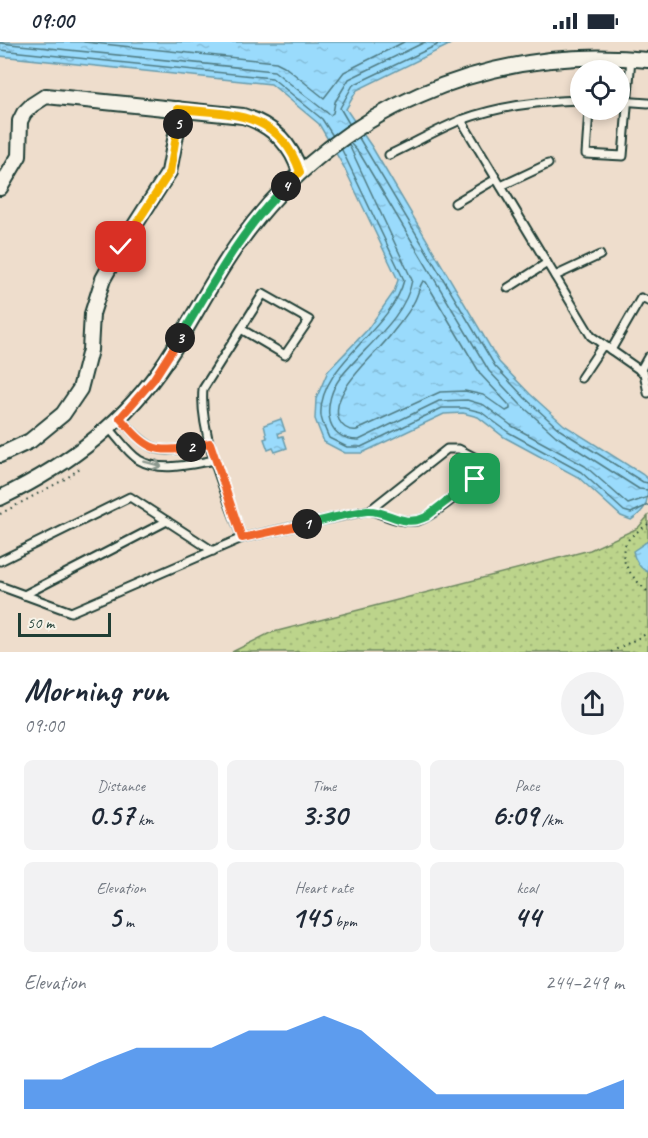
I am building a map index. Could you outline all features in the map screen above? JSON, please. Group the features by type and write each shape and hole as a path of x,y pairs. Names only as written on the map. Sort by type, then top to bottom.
{"street":[{"path":"618,60 631,58 648,60"},
{"path":"0,498 54,469 120,418 167,360 239,242 260,214 300,172 329,148 359,126 415,96 482,72 552,59 570,61"},
{"path":"0,188 19,156 20,122 24,113 46,96 243,116 261,122 283,139 293,154 300,172"},
{"path":"0,455 30,441 63,414 80,389 90,350 92,314 103,279 170,172 178,124 178,109"}],"lane":[{"path":"630,63 631,58"},
{"path":"389,155 461,120 513,106 570,100"},
{"path":"630,102 648,103"},
{"path":"461,120 591,336 644,373 648,393"},
{"path":"588,120 586,154 623,156 623,120"},
{"path":"501,186 548,164"},
{"path":"455,203 496,179"},
{"path":"555,276 600,255"},
{"path":"508,288 547,263"},
{"path":"241,329 285,355 309,320 263,294 203,389 202,397 210,443 242,538"},
{"path":"611,350 641,298 648,301"},
{"path":"581,378 603,345"},
{"path":"640,371 648,357"},
{"path":"120,418 140,441 160,451 210,443"},
{"path":"109,428 138,459 149,465 162,467 215,460"},
{"path":"0,586 71,612 242,538 370,510 447,450 459,449 478,459 481,470 475,479 426,517 412,521 370,510"},
{"path":"0,561 130,496 213,551"},
{"path":"24,595 167,521"}],"path":[{"path":"648,524 627,542 623,555 633,577 648,592"},
{"path":"611,652 648,633"}],"green space":[{"path":"648,516 648,652 232,652 270,633 590,550 638,528"}],"water":[{"path":"0,42 420,42 449,45 357,90 346,109 372,147 499,362 564,425 648,479 644,508 631,520 621,516 578,477 504,437 478,417 463,413 444,414 362,453 345,453 324,442 315,419 316,399 328,371 367,330 394,292 398,280 344,167 319,124 271,84 0,56"},
{"path":"281,419 285,431 278,433 279,437 283,436 287,448 275,452 273,448 268,450 264,439 267,438 264,425"},
{"path":"648,541 648,572 642,569 633,551"}],"route":[{"path":"121,247 170,172 178,124 178,109 233,114 261,122 283,139 293,154 300,172 260,214 239,242 167,360 120,418 140,441 160,451 179,450 210,443 242,538 370,510 385,516 418,521 475,479"}]}
